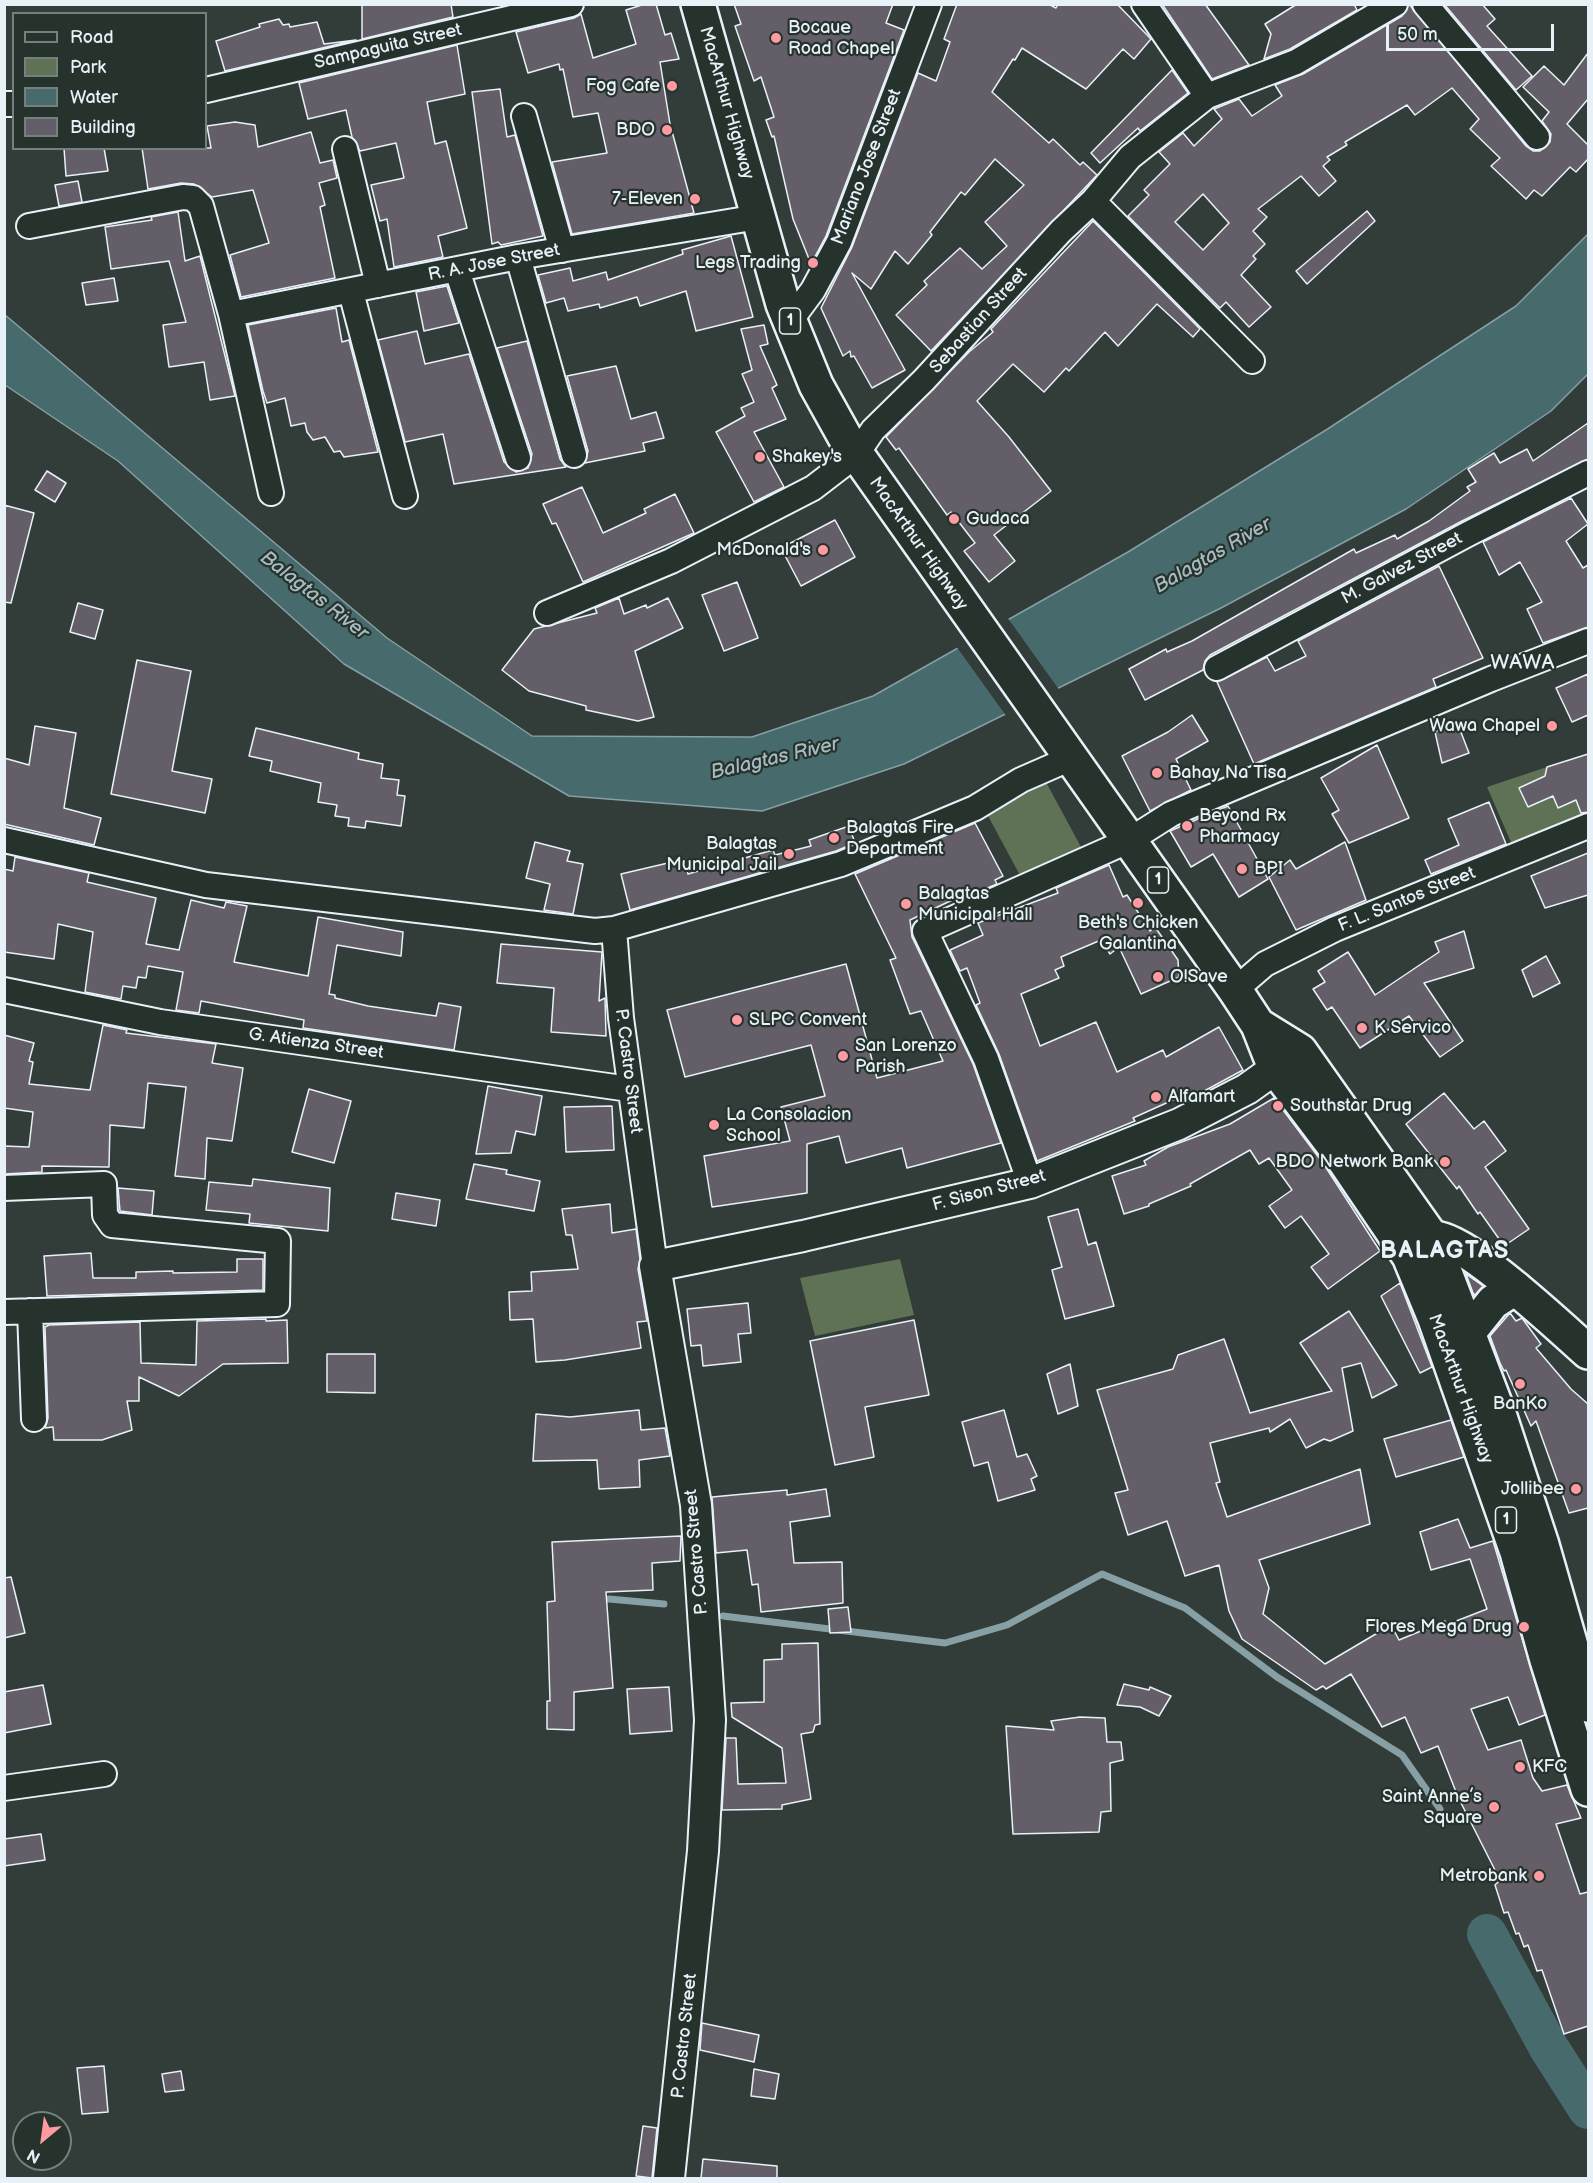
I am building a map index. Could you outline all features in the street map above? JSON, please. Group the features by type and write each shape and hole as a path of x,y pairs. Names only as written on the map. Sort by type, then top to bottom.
{"main road":[{"name":"MacArthur Highway","path":"698,4 790,321 816,385 856,455 1258,1024 1288,1059 1340,1154 1420,1247 1469,1332 1542,1545 1588,1706"},
{"path":"1420,1247 1448,1240 1515,1288 1588,1352"},
{"name":"MacArthur Highway","path":"1420,1247 1435,1319 1517,1552 1547,1660 1588,1789"},
{"path":"1469,1332 1493,1302 1515,1288"}],"street":[{"name":"Sampaguita Street","path":"207,90 571,4"},
{"name":"Mariano Jose Street","path":"790,321 813,290 839,242 929,4"},
{"path":"1144,4 1208,96"},
{"name":"Sebastian Street","path":"547,613 672,561 813,488 856,455 873,430 924,380 1061,231 1093,201 1130,157 1208,96 1296,62 1395,4"},
{"path":"1425,4 1537,137"},
{"path":"524,116 562,250"},
{"path":"345,149 378,285"},
{"path":"29,226 183,197 194,198 201,206 231,314 271,494"},
{"path":"1093,201 1252,361"},
{"name":"R. A. Jose Street","path":"231,314 518,257 759,217"},
{"path":"518,257 573,455"},
{"path":"457,270 518,458"},
{"path":"351,292 405,496"},
{"name":"M. Galvez Street","path":"1217,668 1468,534 1588,473"},
{"path":"1030,1183 986,1059 925,931 1130,840 1171,814 1491,679 1588,641"},
{"path":"4,840 206,885 596,931 615,929 841,864 975,808 1021,780 1062,748"},
{"name":"F. L. Santos Street","path":"1235,990 1265,964 1335,929 1588,826"},
{"name":"P. Castro Street","path":"615,929 629,1089 655,1266 696,1505 710,1720 701,1873 669,2178"},
{"name":"G. Atienza Street","path":"4,990 160,1022 629,1089"},
{"name":"F. Sison Street","path":"655,1266 803,1236 1030,1183 1179,1124 1247,1089 1288,1059"},
{"path":"4,1188 104,1184 105,1215 112,1226 278,1241 277,1304 4,1312"},
{"path":"30,1311 34,1419"},
{"path":"4,1788 104,1774"}],"green space":[{"path":"1547,767 1545,776 1519,788 1528,807 1553,796 1576,800 1584,819 1514,849 1487,787"},
{"path":"1046,782 1081,847 1022,879 987,814"},
{"path":"900,1259 914,1315 815,1336 800,1278"}],"water":[{"name":"Balagtas River","path":"1588,234 1588,374 1551,411 1406,509 1221,608 904,764 762,811 569,796 344,664 118,461 5,385 4,314 387,638 532,736 752,737 873,696 1128,552 1326,430 1516,306"}],"pier":[{"path":"1007,617 1060,691 1007,717 956,646"}],"building":[{"path":"362,4 451,4 453,17 362,39"},
{"path":"645,4 656,4 665,35 671,33 679,59 660,62 670,124 694,213 572,234 552,162 607,153 598,113 573,117 563,69 560,70 559,64 528,73 516,32 574,18 581,14 593,58 636,44 626,10"},
{"path":"734,4 893,4 886,23 904,30 826,236 811,264 793,219 774,136 772,137 766,120 774,117 761,77 754,81 735,26 741,24"},
{"path":"957,4 1048,4 1056,8 1058,4 1117,4 1151,39 1134,59 1123,49 1086,89 1022,48 1015,60 1013,59 992,92 1049,143 1053,139 1080,165 1083,162 1097,175 931,351 896,315 927,285 924,281 960,248 982,269 1007,246 985,222 1024,185 995,159 965,195 961,192 930,232 932,235 908,264 895,251 871,289 852,273 905,370 872,388 854,356 851,357 850,351 843,356 821,308 852,247 918,73 936,81 950,42 944,39"},
{"path":"1162,4 1205,4 1249,65 1212,79"},
{"path":"1297,4 1354,4 1357,10 1290,49 1264,59 1271,34 1265,24"},
{"path":"1409,4 1526,146 1533,151 1540,151 1550,142 1551,134 1542,121 1549,112 1523,87 1544,66 1564,85 1588,53 1588,99 1567,124 1588,145 1588,159 1576,172 1570,167 1542,196 1534,190 1526,199 1491,166 1500,158 1470,129 1479,119 1452,88 1415,115 1407,105 1345,142 1347,145 1327,157 1330,160 1323,166 1336,181 1319,196 1301,176 1258,209 1267,217 1253,231 1265,244 1253,256 1256,259 1241,275 1271,307 1249,327 1226,302 1220,308 1128,216 1149,195 1144,190 1170,164 1159,152 1183,133 1194,146 1222,119 1214,109 1239,99 1252,116 1282,96 1275,85 1303,74 1402,16","holes":["1203,194 1229,223 1203,250 1175,222"]},
{"path":"1444,4 1482,4 1495,19 1487,26 1532,76 1516,90"},
{"path":"279,19 283,25 289,24 290,27 317,22 324,44 356,40 225,71 216,41 260,27 259,24"},
{"path":"457,45 465,94 427,102 435,144 446,141 467,228 438,236 443,257 394,267 387,219 380,221 371,185 404,178 396,143 360,151 352,137 346,110 308,119 299,83"},
{"path":"1172,70 1188,93 1140,131 1138,128 1100,163 1091,153"},
{"path":"500,89 507,137 515,135 543,236 501,245 498,242 492,244 472,92"},
{"path":"235,122 255,125 258,147 311,132 320,163 333,160 337,178 319,183 325,205 320,207 335,278 241,297 230,255 269,243 253,190 212,197 194,184 181,183 148,189 142,150 207,150 211,148 207,126"},
{"path":"64,150 104,150 108,171 66,176"},
{"path":"78,181 82,202 59,206 55,185"},
{"path":"1367,211 1375,221 1307,284 1296,271"},
{"path":"178,212 185,261 200,256 235,396 210,400 204,362 169,367 163,325 186,322 169,261 111,269 105,227 152,220 151,217"},
{"path":"1093,221 1200,329 1193,337 1157,304 1118,346 1105,332 1069,371 1066,368 1044,392 1013,364 977,401 1009,437 1051,491 994,535 1015,561 989,582 964,551 975,543 951,512 947,515 899,448 896,450 886,437 969,352 993,332 991,329"},
{"path":"731,236 753,317 696,331 686,291 640,306 637,297 600,308 599,304 568,311 564,298 546,303 538,275 570,268 573,281 606,272 608,280 683,254 682,250"},
{"path":"114,278 118,301 86,305 82,283"},
{"path":"447,286 459,323 424,331 416,292"},
{"path":"336,308 342,342 349,340 378,452 344,457 340,451 334,452 325,437 313,440 307,432 305,423 291,426 285,398 267,403 263,391 248,325"},
{"path":"764,325 768,344 760,346 777,385 772,388 786,419 754,432 784,487 754,502 716,432 745,416 741,408 754,402 742,374 752,370 741,329"},
{"path":"417,331 425,364 469,354 504,462 516,472 528,468 532,454 497,348 527,341 560,459 566,467 454,484 443,434 405,442 378,340"},
{"path":"616,366 631,419 656,412 664,438 643,443 645,451 585,463 588,451 567,376"},
{"path":"1588,423 1588,459 1462,521 1210,655 1205,661 1203,670 1145,700 1129,669 1166,649 1167,652 1192,641 1354,549 1356,553 1395,535 1397,539 1429,521 1470,491 1467,487 1476,482 1468,469 1494,453 1500,463 1527,449 1533,461"},
{"path":"47,471 66,483 55,502 35,490"},
{"path":"582,487 603,533 646,513 644,509 675,494 694,533 583,582 556,523 552,524 543,504"},
{"path":"1571,498 1588,524 1566,541 1583,568 1588,565 1588,627 1543,643 1527,609 1542,602 1520,562 1499,575 1483,542"},
{"path":"4,505 34,513 11,603 4,602"},
{"path":"835,520 855,557 801,586 781,548"},
{"path":"1439,566 1483,658 1433,679 1436,687 1254,764 1217,682 1267,657 1275,671 1306,656 1298,641"},
{"path":"737,582 758,638 724,651 702,595"},
{"path":"619,598 624,614 646,605 647,608 668,598 683,628 635,651 654,717 638,721 586,710 586,706 529,691 502,670 534,629 597,613 595,608"},
{"path":"78,603 103,610 95,639 70,632"},
{"path":"137,660 191,671 172,771 212,779 205,813 111,794"},
{"path":"1588,674 1588,715 1572,722 1556,688"},
{"name":"Bahay Na Tisa","path":"1192,715 1208,741 1176,759 1191,790 1150,811 1122,756 1168,732"},
{"path":"1457,722 1469,753 1442,763 1435,732"},
{"path":"35,726 76,733 64,808 101,818 94,845 4,824 4,758 29,765"},
{"path":"256,728 359,753 358,759 383,764 381,778 399,780 397,795 405,796 401,826 366,821 365,828 348,826 349,818 335,816 337,805 318,802 321,783 270,771 272,761 249,756"},
{"path":"1377,745 1409,818 1349,843 1332,814 1339,810 1321,778"},
{"path":"1588,754 1588,812 1581,813 1576,800 1558,808 1553,796 1528,807 1519,788 1545,776 1547,767"},
{"path":"1489,802 1506,844 1431,874 1425,860 1459,845 1448,819"},
{"path":"1228,806 1268,879 1239,897 1213,854 1191,867 1170,831"},
{"path":"975,823 1003,876 995,880 997,884 966,897 965,894 910,920 912,937 973,1064 1001,1143 907,1168 902,1148 846,1163 839,1136 807,1144 807,1193 712,1207 704,1156 790,1141 781,1107 825,1096 811,1045 685,1077 667,1010 846,964 877,1078 943,1061 921,1011 910,1014 890,960 896,958 855,874"},
{"path":"849,826 855,843 836,851 630,910 621,874 685,859 688,874 773,850 775,855 811,846 809,840"},
{"path":"535,842 570,851 567,861 583,864 573,914 544,910 550,884 526,878"},
{"path":"1345,842 1366,900 1296,930 1269,877 1290,860 1296,869"},
{"path":"1588,853 1588,895 1545,908 1531,876"},
{"path":"15,857 89,873 87,882 156,898 146,944 179,950 191,900 224,908 226,902 247,906 234,962 308,976 318,917 403,932 401,956 337,945 329,994 335,995 335,998 368,1006 436,1016 439,1003 461,1007 454,1050 303,1028 304,1020 201,1001 199,1013 176,1010 183,972 148,966 146,978 138,977 136,988 123,986 121,999 85,992 93,932 58,924 54,959 4,952 4,869 13,871"},
{"path":"1109,865 1123,897 1127,895 1150,931 1155,927 1178,960 1179,977 1141,994 1119,947 1110,954 1101,940 1061,957 1064,966 1055,970 1059,978 1021,994 1040,1046 1096,1022 1117,1072 1163,1050 1166,1057 1219,1027 1243,1070 1195,1096 1193,1091 1133,1118 1135,1121 1037,1161 999,1054 976,1005 980,1003 967,968 960,971 950,950 983,935 978,923 1058,893 1056,888"},
{"path":"1464,931 1474,968 1424,983 1463,1041 1440,1057 1409,1016 1360,1048 1332,1007 1327,1010 1313,989 1325,982 1318,971 1348,952 1375,995 1439,952 1435,942"},
{"path":"501,944 602,952 599,1001 605,998 606,1036 551,1032 554,988 497,983"},
{"path":"1546,956 1560,983 1533,997 1522,970"},
{"path":"103,1025 127,1030 126,1033 216,1044 212,1063 243,1068 232,1141 207,1138 205,1179 175,1176 186,1087 148,1083 144,1128 110,1125 109,1167 42,1166 42,1172 4,1174 4,1146 29,1147 33,1112 4,1108 4,1035 34,1043 29,1061 33,1062 29,1084 90,1090"},
{"path":"488,1086 542,1096 535,1135 516,1131 511,1153 476,1154"},
{"path":"309,1089 351,1101 334,1163 292,1152"},
{"path":"1444,1093 1474,1129 1484,1121 1506,1151 1485,1167 1529,1229 1504,1246 1480,1212 1478,1214 1459,1186 1457,1189 1406,1124"},
{"path":"1274,1098 1323,1163 1380,1251 1328,1289 1311,1267 1329,1254 1301,1216 1285,1228 1269,1206 1292,1190 1269,1158 1259,1164 1250,1150 1190,1184 1191,1186 1149,1204 1149,1206 1124,1214 1112,1176 1146,1165 1144,1161 1168,1147 1230,1124"},
{"path":"612,1106 614,1150 566,1152 564,1107"},
{"path":"474,1164 507,1170 506,1174 540,1181 534,1211 466,1199"},
{"path":"253,1179 330,1188 328,1231 249,1223 250,1214 206,1210 209,1182 252,1186"},
{"path":"118,1188 154,1191 152,1215 120,1211"},
{"path":"396,1193 440,1200 436,1226 392,1219"},
{"path":"610,1204 612,1233 636,1229 640,1259 638,1269 647,1321 637,1322 641,1348 565,1360 536,1362 533,1319 510,1320 509,1292 532,1291 531,1272 578,1269 572,1235 566,1235 562,1209"},
{"path":"1078,1209 1088,1245 1096,1242 1114,1306 1065,1319 1052,1270 1062,1267 1048,1217"},
{"path":"91,1253 93,1278 136,1278 136,1272 237,1272 237,1259 263,1259 263,1290 47,1296 44,1256"},
{"path":"1466,1274 1483,1286 1475,1295 1473,1293"},
{"path":"1400,1283 1432,1367 1420,1373 1381,1296"},
{"path":"748,1303 751,1333 738,1334 741,1362 703,1366 701,1345 691,1346 687,1309"},
{"path":"1349,1311 1397,1385 1372,1398 1361,1363 1342,1368 1353,1431 1330,1441 1324,1439 1306,1448 1290,1419 1270,1432 1269,1428 1210,1443 1220,1482 1216,1483 1227,1517 1360,1469 1370,1524 1259,1560 1269,1588 1263,1614 1325,1664 1391,1625 1399,1640 1445,1621 1446,1625 1487,1609 1470,1559 1431,1570 1420,1532 1458,1519 1470,1548 1493,1541 1545,1715 1519,1725 1508,1697 1471,1709 1488,1750 1521,1740 1533,1778 1542,1791 1567,1785 1581,1818 1556,1824 1580,1894 1588,1892 1588,2026 1564,2034 1542,1970 1537,1971 1528,1945 1524,1947 1519,1933 1516,1934 1508,1912 1504,1913 1495,1885 1500,1880 1458,1797 1438,1746 1421,1753 1405,1717 1382,1727 1351,1674 1326,1689 1323,1686 1316,1690 1242,1639 1229,1611 1219,1565 1185,1576 1167,1521 1128,1535 1115,1493 1128,1490 1097,1390 1173,1369 1178,1355 1224,1339 1250,1413 1332,1391 1300,1343"},
{"path":"1510,1313 1516,1321 1522,1318 1541,1344 1536,1348 1571,1389 1588,1404 1588,1508 1569,1513 1536,1421 1531,1426 1506,1370 1504,1371 1500,1363 1490,1336"},
{"path":"266,1319 266,1321 287,1320 288,1363 223,1364 179,1396 139,1377 139,1401 127,1401 132,1430 102,1440 54,1440 53,1427 45,1428 48,1418 45,1327 49,1325 140,1322 141,1363 196,1365 197,1321"},
{"path":"914,1320 929,1395 865,1407 874,1457 835,1465 810,1341"},
{"path":"327,1354 375,1354 375,1393 327,1392"},
{"path":"1070,1364 1078,1406 1058,1414 1047,1374"},
{"path":"639,1410 641,1430 665,1428 670,1456 639,1460 640,1487 599,1489 597,1460 533,1461 536,1414 570,1417"},
{"path":"1004,1410 1017,1457 1027,1454 1037,1476 1031,1479 1035,1490 998,1501 988,1462 974,1466 962,1422"},
{"path":"1451,1420 1464,1457 1396,1477 1384,1439"},
{"path":"826,1489 830,1516 790,1522 794,1563 842,1562 843,1603 761,1612 758,1584 752,1585 747,1550 716,1553 712,1497 787,1490 787,1495"},
{"path":"681,1536 680,1561 652,1563 653,1590 606,1592 613,1688 574,1692 574,1730 547,1729 547,1701 550,1701 547,1602 555,1601 552,1542"},
{"path":"11,1577 25,1633 4,1638 4,1578"},
{"path":"848,1607 851,1632 830,1633 828,1609"},
{"path":"818,1643 820,1724 815,1725 813,1732 801,1734 811,1799 782,1805 782,1809 722,1810 726,1738 736,1738 738,1784 786,1783 782,1748 732,1717 731,1703 764,1702 764,1660 782,1659 782,1644"},
{"path":"1124,1684 1149,1690 1150,1687 1171,1696 1159,1716 1140,1707 1117,1705"},
{"path":"43,1685 51,1724 4,1733 4,1692"},
{"path":"669,1687 672,1731 630,1734 627,1689"},
{"path":"1080,1717 1105,1718 1107,1742 1121,1742 1123,1760 1110,1763 1111,1811 1101,1812 1099,1832 1013,1834 1006,1726 1054,1730 1051,1721"},
{"path":"41,1834 45,1860 4,1866 4,1839"},
{"path":"702,2023 759,2035 754,2062 700,2050"},
{"path":"104,2066 108,2112 82,2114 77,2068"},
{"path":"754,2069 779,2074 775,2099 751,2096"},
{"path":"181,2071 184,2090 165,2092 162,2074"},
{"path":"643,2126 657,2128 652,2178 636,2176"},
{"path":"703,2159 777,2166 777,2178 701,2178"}],"waterway":[{"path":"723,1616 945,1643 1007,1625 1102,1574 1185,1608 1277,1677 1402,1755 1440,1809"},
{"path":"609,1599 664,1604"},
{"path":"1487,1934 1549,2048 1588,2109"}],"place":[{"name":"Bocaue Road Chapel","path":"776,38"},
{"name":"Fog Cafe","path":"672,86"},
{"name":"BDO","path":"667,130"},
{"name":"7-Eleven","path":"695,199"},
{"name":"Legs Trading","path":"813,263"},
{"name":"Shakey's","path":"760,457"},
{"name":"Gudaca","path":"954,519"},
{"name":"McDonald's","path":"823,550"},
{"name":"Wawa Chapel","path":"1552,726"},
{"name":"Bahay Na Tisa","path":"1157,773"},
{"name":"Beyond Rx Pharmacy","path":"1187,826"},
{"name":"Balagtas Fire Department","path":"834,838"},
{"name":"Balagtas Municipal Jail","path":"789,854"},
{"name":"BPI","path":"1242,869"},
{"name":"Beth's Chicken Galantina","path":"1138,903"},
{"name":"Balagtas Municipal Hall","path":"906,904"},
{"name":"O!Save","path":"1158,977"},
{"name":"SLPC Convent","path":"737,1020"},
{"name":"K Servico","path":"1362,1028"},
{"name":"San Lorenzo Parish","path":"843,1056"},
{"name":"Alfamart","path":"1156,1097"},
{"name":"Southstar Drug","path":"1278,1106"},
{"name":"La Consolacion School","path":"714,1125"},
{"name":"BDO Network Bank","path":"1445,1162"},
{"name":"BanKo","path":"1520,1384"},
{"name":"Jollibee","path":"1576,1489"},
{"name":"Flores Mega Drug","path":"1524,1627"},
{"name":"KFC","path":"1520,1767"},
{"name":"Saint Anne’s Square","path":"1494,1807"},
{"name":"Metrobank","path":"1539,1876"}],"district":[{"name":"WAWA","path":"1523,664"},
{"name":"BALAGTAS","path":"1445,1252"}]}
